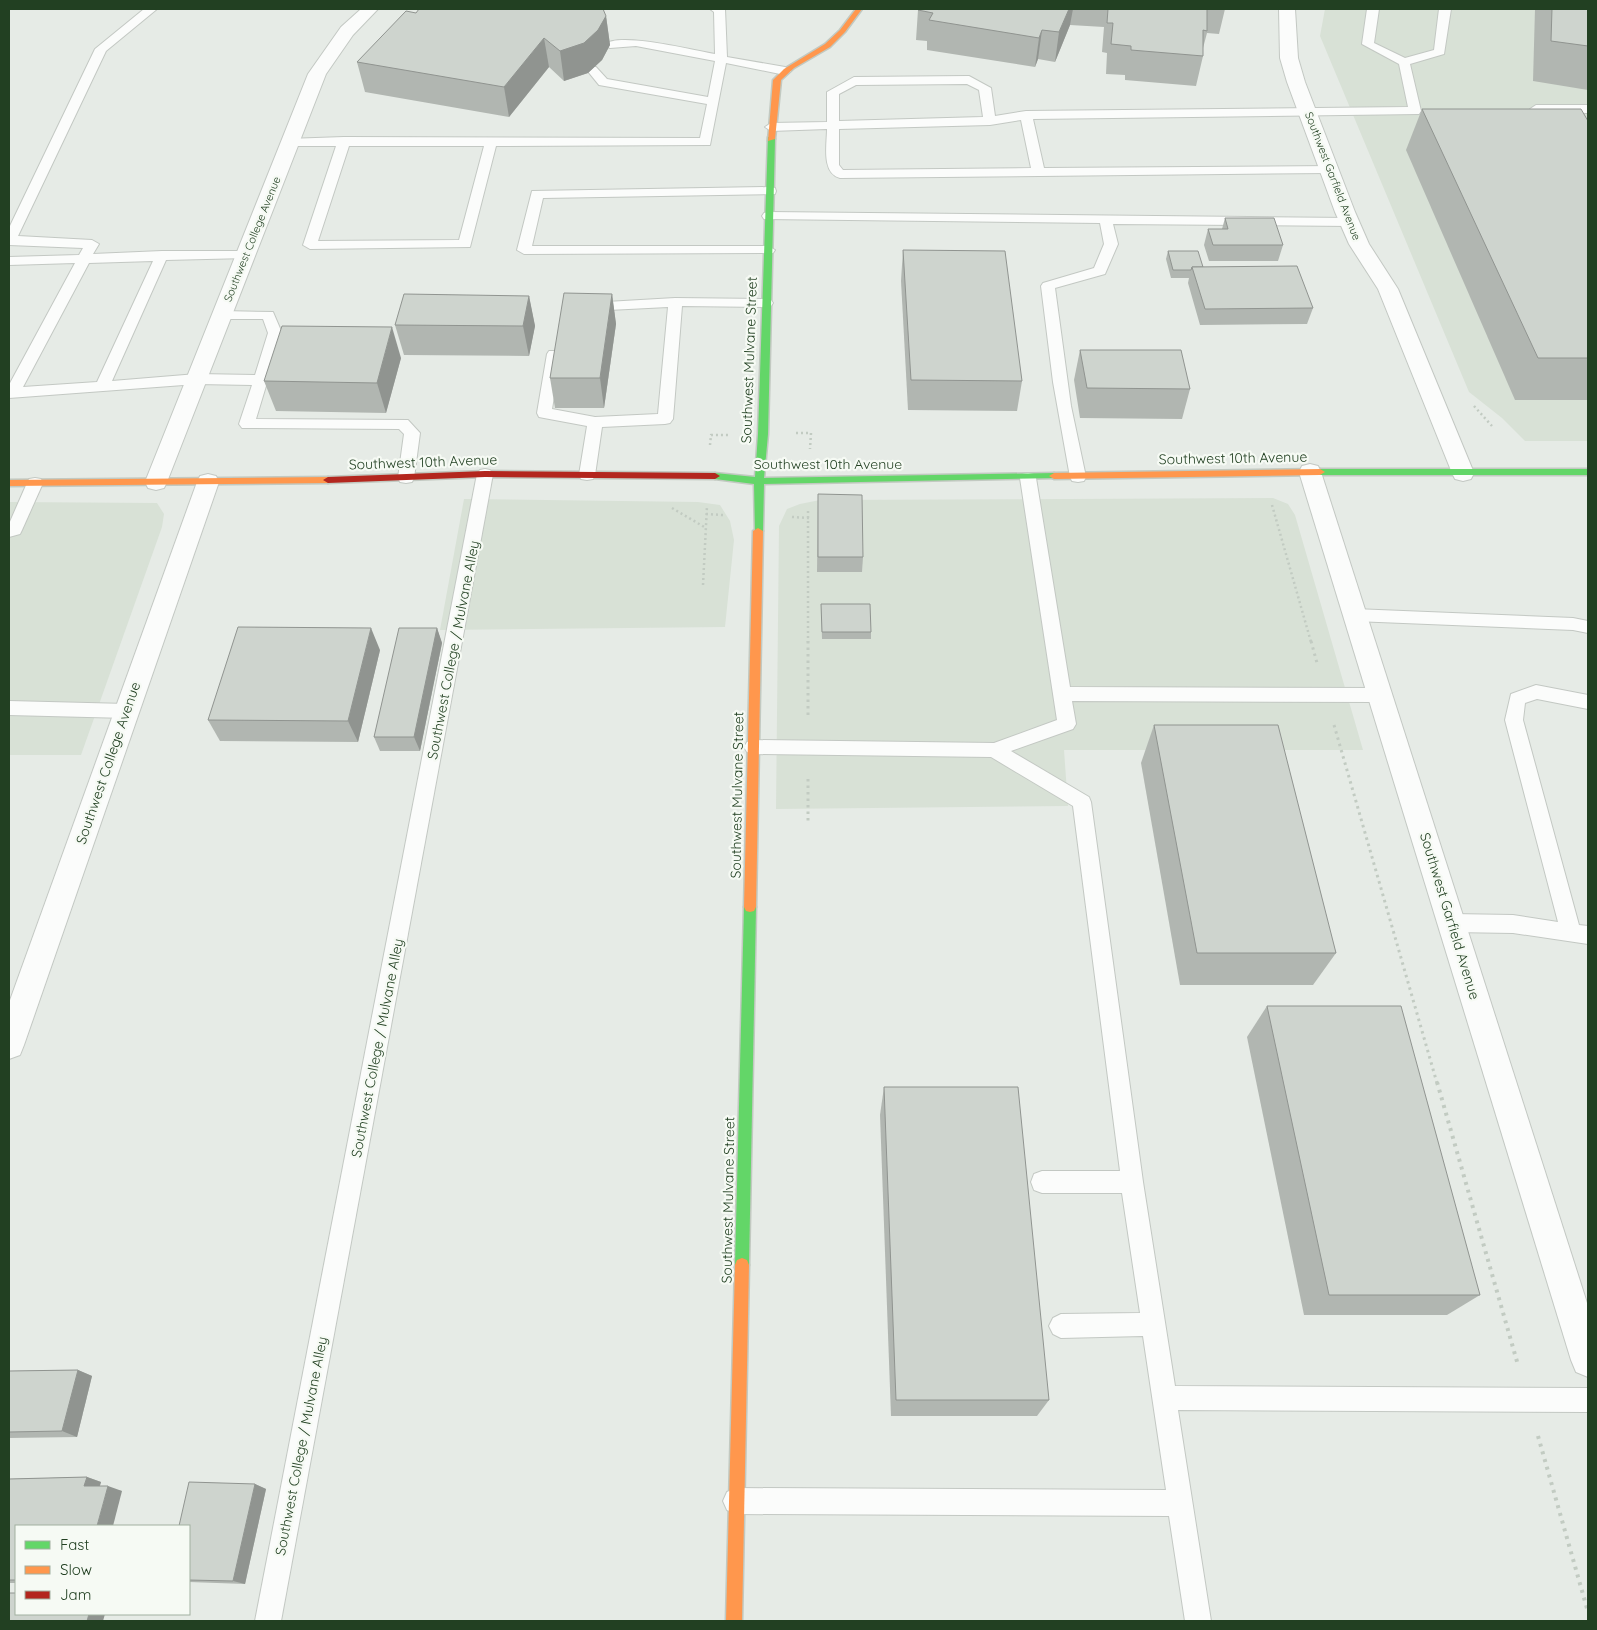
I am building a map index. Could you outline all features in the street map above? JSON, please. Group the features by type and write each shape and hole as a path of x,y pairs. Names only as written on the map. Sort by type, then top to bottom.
{"street":[{"name":"Southwest College Avenue","path":"156,482 317,74 347,31 370,9"},
{"path":"785,71 824,49 847,26 859,9"},
{"name":"Southwest Garfield Avenue","path":"1287,9 1289,58 1329,169 1359,244 1388,289 1463,472"},
{"name":"Southwest Mulvane Street","path":"734,1621 759,481 763,434 771,127 777,80 785,71"},
{"name":"Southwest Garfield Avenue","path":"1310,472 1588,1360"},
{"name":"Southwest 10th Avenue","path":"9,483 208,482 406,478 485,474 709,475 759,481 1310,472 1588,472"},
{"name":"Southwest College Avenue","path":"9,1045 208,482"}],"lane":[{"path":"10,393 92,244 9,240 101,49 151,9"},
{"path":"291,142 706,142 721,59 719,9 716,9"},
{"path":"1373,9 1368,44 1404,62 1440,52 1445,9"},
{"path":"610,45 636,43 785,71"},
{"path":"771,127 990,121 1026,115 1419,111 1404,62"},
{"path":"592,69 603,82 713,102"},
{"path":"990,121 986,88 969,80 854,81 833,92 833,166 840,174 1329,169"},
{"path":"1521,110 1588,109"},
{"path":"1026,115 1038,172"},
{"path":"344,141 310,245 465,244 491,142"},
{"path":"768,250 524,250 537,194 770,190"},
{"path":"769,216 1350,222"},
{"path":"1078,477 1071,446 1048,286 1100,271 1111,244 1106,220"},
{"path":"9,261 246,254"},
{"path":"102,386 162,255"},
{"path":"575,315 590,306 676,302 766,303"},
{"path":"557,341 544,413 595,422 665,419 676,302"},
{"path":"222,315 268,315 275,334 247,424 403,424 412,434 406,478"},
{"path":"10,393 197,378 260,380"},
{"path":"587,475 595,422"},
{"name":"Southwest College / Mulvane Alley","path":"268,1621 485,474"},
{"path":"753,747 994,750 1067,724 1028,478"},
{"path":"9,531 14,530 34,483"},
{"path":"1354,615 1572,624 1588,627"},
{"path":"1452,923 1513,924 1580,934 1514,720 1518,699 1536,692 1588,702"},
{"path":"1063,694 1380,695"},
{"path":"9,708 127,711"},
{"path":"994,750 1082,802 1132,1182 1166,1398 1198,1621"},
{"path":"1042,1182 1132,1182"},
{"path":"1061,1326 1154,1324"},
{"path":"1166,1398 1588,1400"},
{"path":"736,1501 1180,1503"}],"path":[{"path":"1319,505 1272,505 1588,1612"},
{"path":"807,506 808,823"},
{"path":"703,585 706,514"}],"shaded area":[{"path":"1325,9 1588,9 1588,441 1525,441 1502,418 1469,392 1320,36"},
{"path":"1273,498 1288,504 1295,515 1363,750 1064,750 1068,806 776,809 779,526 787,509 820,500"},
{"path":"464,499 698,502 720,505 730,521 734,540 725,627 440,630"},
{"path":"9,502 157,503 164,514 162,527 81,755 9,755"}],"building":[{"path":"419,9 603,9 606,16 598,30 584,43 560,51 544,38 504,87 357,62 406,11 416,13"},
{"path":"919,9 1069,9 1059,32 1042,30 1039,38 929,20 933,13"},
{"path":"1108,9 1207,9 1207,31 1203,30 1203,56 1131,50 1131,46 1111,44 1113,23 1107,23"},
{"path":"1552,9 1588,9 1588,46 1551,41"},
{"path":"1422,109 1581,109 1588,121 1588,358 1538,358"},
{"path":"1225,218 1274,218 1283,245 1213,245 1208,229 1228,229"},
{"path":"903,250 1005,251 1022,381 911,380"},
{"path":"1168,251 1198,251 1203,267 1192,267 1191,270 1173,270"},
{"path":"1297,266 1313,308 1205,309 1192,267"},
{"path":"564,293 612,294 600,378 550,378"},
{"path":"404,294 529,296 523,326 395,325"},
{"path":"282,326 392,327 377,383 264,381"},
{"path":"1080,350 1181,350 1190,389 1087,388"},
{"path":"818,494 862,495 863,557 818,557"},
{"path":"821,604 870,604 871,632 822,632"},
{"path":"238,627 371,628 348,721 208,720"},
{"path":"399,628 437,628 414,737 374,737"},
{"path":"1154,725 1278,725 1336,953 1197,953"},
{"path":"1267,1006 1401,1006 1480,1295 1329,1295"},
{"path":"884,1087 1018,1087 1049,1400 896,1400"},
{"path":"78,1370 62,1431 9,1432 9,1371"},
{"path":"87,1477 84,1486 108,1486 97,1525 15,1525 15,1580 9,1580 9,1479"},
{"path":"189,1482 255,1484 233,1581 190,1580 190,1525 179,1525"},
{"path":"9,1593 15,1593 15,1615 89,1615 87,1621 9,1621"}],"traffic: fast":[{"path":"758,531 759,481 763,434 771,139"},
{"path":"1320,472 1588,472"},
{"path":"715,476 759,481 1054,476"},
{"path":"742,1265 750,907"}],"traffic: slow":[{"path":"771,139 777,80 786,70 816,54 833,41 859,9"},
{"path":"1054,476 1320,472"},
{"path":"9,483 328,480"},
{"path":"750,907 758,531"},
{"path":"734,1621 742,1265"}],"traffic: jam":[{"path":"328,480 485,474 715,476"}]}
